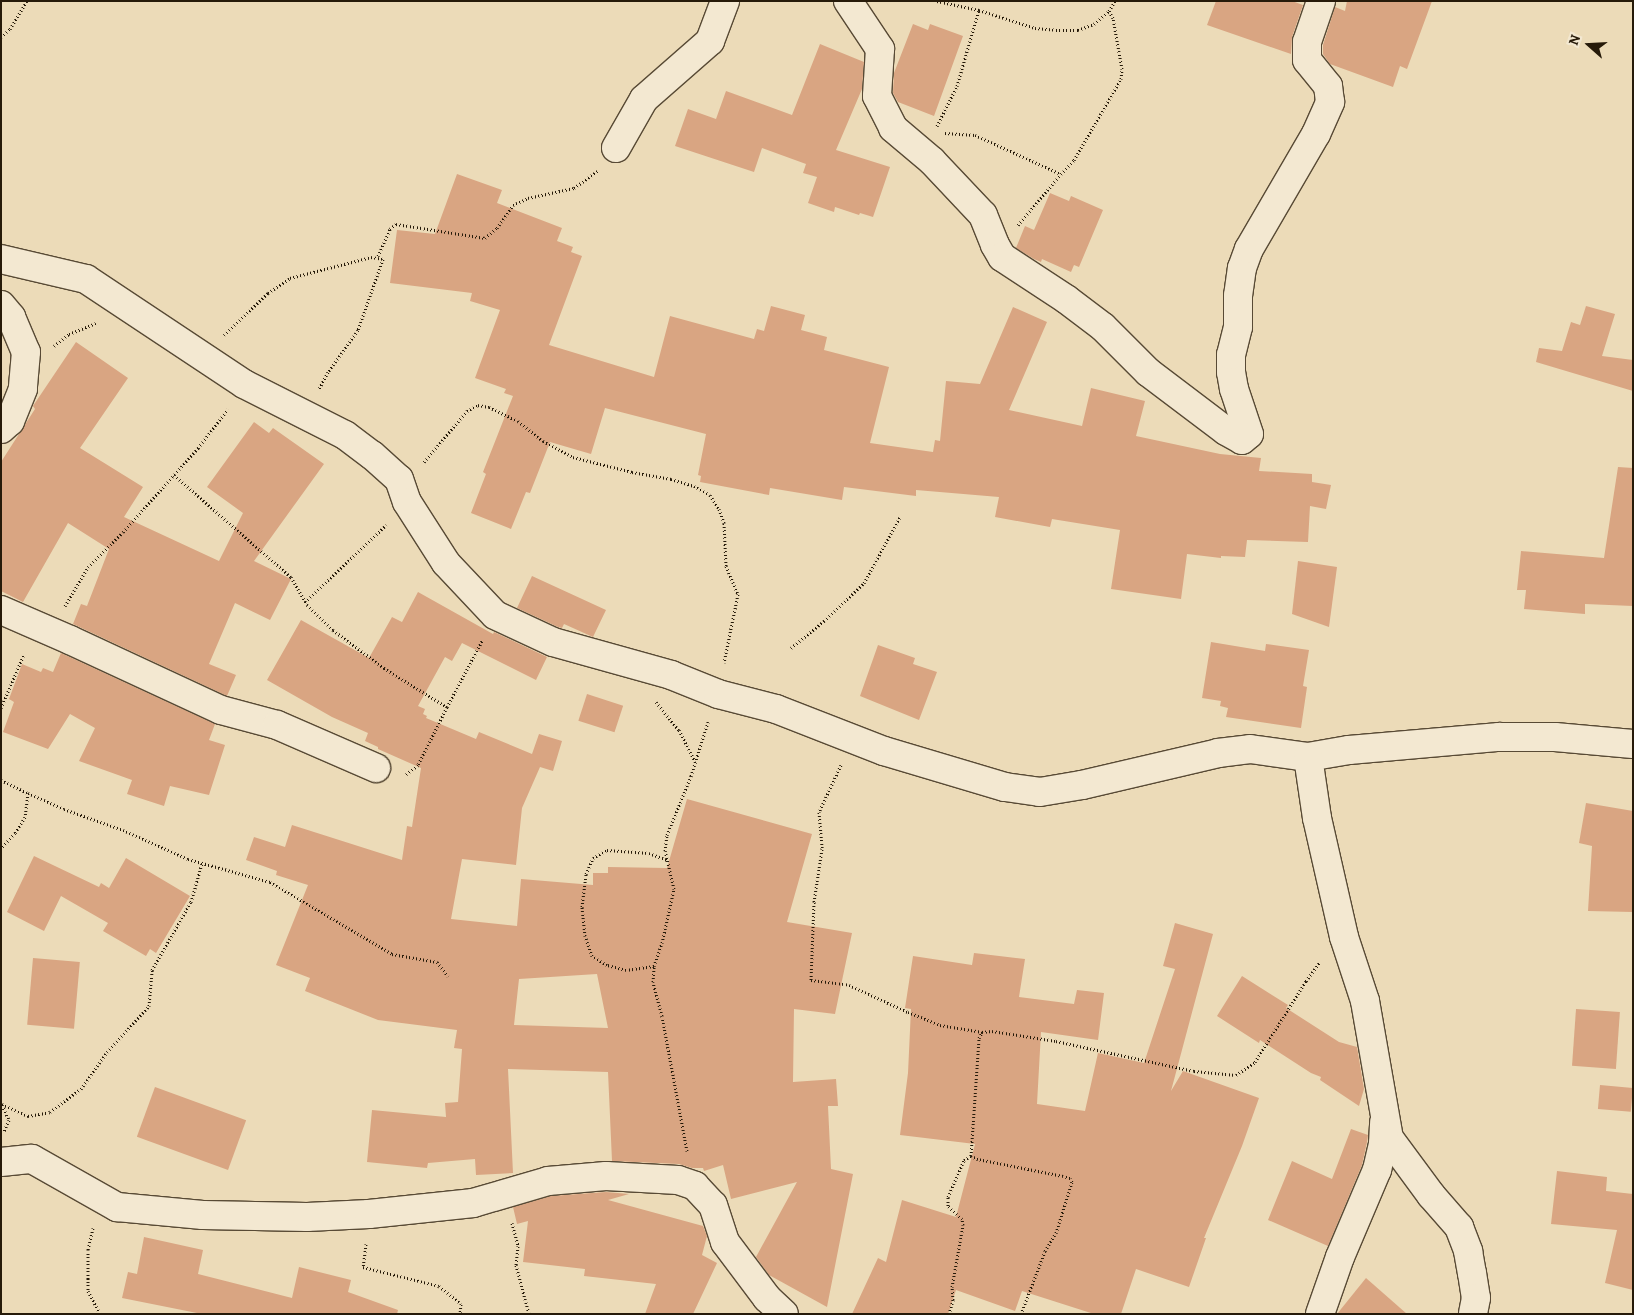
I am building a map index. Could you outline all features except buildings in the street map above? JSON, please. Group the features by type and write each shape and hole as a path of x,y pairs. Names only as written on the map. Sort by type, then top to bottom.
{"street":[{"path":"616,148 644,99 710,41 726,1"},
{"path":"848,1 880,49 877,96 893,128 921,139 932,161 983,215 1002,257 1066,298 1103,327 1148,372 1237,438 1246,439 1249,434 1234,390 1231,372 1231,355 1238,327 1238,296 1242,268 1249,249 1316,134 1330,102 1328,86 1307,60 1307,42 1321,1"},
{"path":"1,259 86,279 193,352 244,384 345,435 372,455 403,491 446,563 495,616 553,642 671,676 718,694 776,709 853,740 1005,787 1040,792 1082,785 1218,753 1250,749 1308,757 1349,750 1499,737 1555,737 1633,744"},
{"path":"1,305 11,317 26,352 23,389 10,421 1,429"},
{"path":"1,610 221,710 277,725 376,768"},
{"path":"1308,757 1317,818 1344,937 1365,1001 1389,1138 1431,1196 1459,1227 1468,1251 1472,1273 1476,1298 1473,1314"},
{"path":"1320,1314 1340,1258 1377,1170 1383,1144 1385,1114"},
{"path":"1,1162 32,1159 117,1207 203,1215 307,1217 369,1214 473,1203 548,1181 606,1176 678,1180 695,1186 713,1205 725,1242 767,1298 784,1314"}],"path":[{"path":"1,37 10,29 27,1"},
{"path":"937,1 979,10 1035,28 1056,30 1078,30 1094,24 1109,11 1115,1"},
{"path":"921,139 942,119 957,86 979,10"},
{"path":"995,245 1024,220 1074,160 1121,79 1122,69 1113,18 1109,11"},
{"path":"921,139 953,132 975,135 1061,174"},
{"path":"378,256 390,229 396,224 485,238 497,228 513,205 528,198 574,188 597,171 616,148"},
{"path":"193,352 218,341 268,293 290,278 308,271 378,256 383,259 382,265 358,330 320,387 314,402 313,420"},
{"path":"50,350 69,334 93,323 145,320"},
{"path":"1,708 8,687 28,647 42,628 56,620 88,567 123,532 174,475 228,409 244,384"},
{"path":"305,602 373,540 414,473 467,411 478,404 489,407 518,421 543,441 573,457 671,479 694,486 710,495 719,509 724,523 726,566 738,594 718,694 696,762 667,835 665,851 674,889 662,944 654,966 653,982 662,1016 695,1186"},
{"path":"174,475 291,577 305,602 333,630 384,668 447,707"},
{"path":"792,648 864,583 900,517"},
{"path":"376,768 407,776 418,766 495,616"},
{"path":"654,701 679,730 696,762"},
{"path":"853,740 819,812 822,849 814,902 810,980 849,984 940,1025 1056,1041 1194,1071 1236,1075 1255,1062 1306,981 1344,937"},
{"path":"1,780 64,809 123,830 188,859 270,882 392,954 437,962 448,976"},
{"path":"1,848 15,833 25,817 28,793"},
{"path":"654,966 626,970 607,965 592,956 585,936 582,907 586,874 593,858 607,850 649,853 668,860"},
{"path":"2,1104 28,1116 50,1112 82,1089 107,1052 149,1006 152,970 191,902 202,863"},
{"path":"971,1156 979,1038 982,1032"},
{"path":"1,1139 9,1120 2,1104"},
{"path":"949,1314 954,1295 952,1287 963,1225 962,1219 948,1206 948,1198 964,1160 971,1156"},
{"path":"971,1156 1063,1176 1070,1178 1072,1182 1056,1233 1045,1251 1020,1314"},
{"path":"499,1195 512,1224 518,1246 516,1265 529,1314"},
{"path":"369,1214 363,1267 439,1286 461,1304 460,1314"},
{"path":"94,1223 88,1250 88,1291 99,1313"}]}
